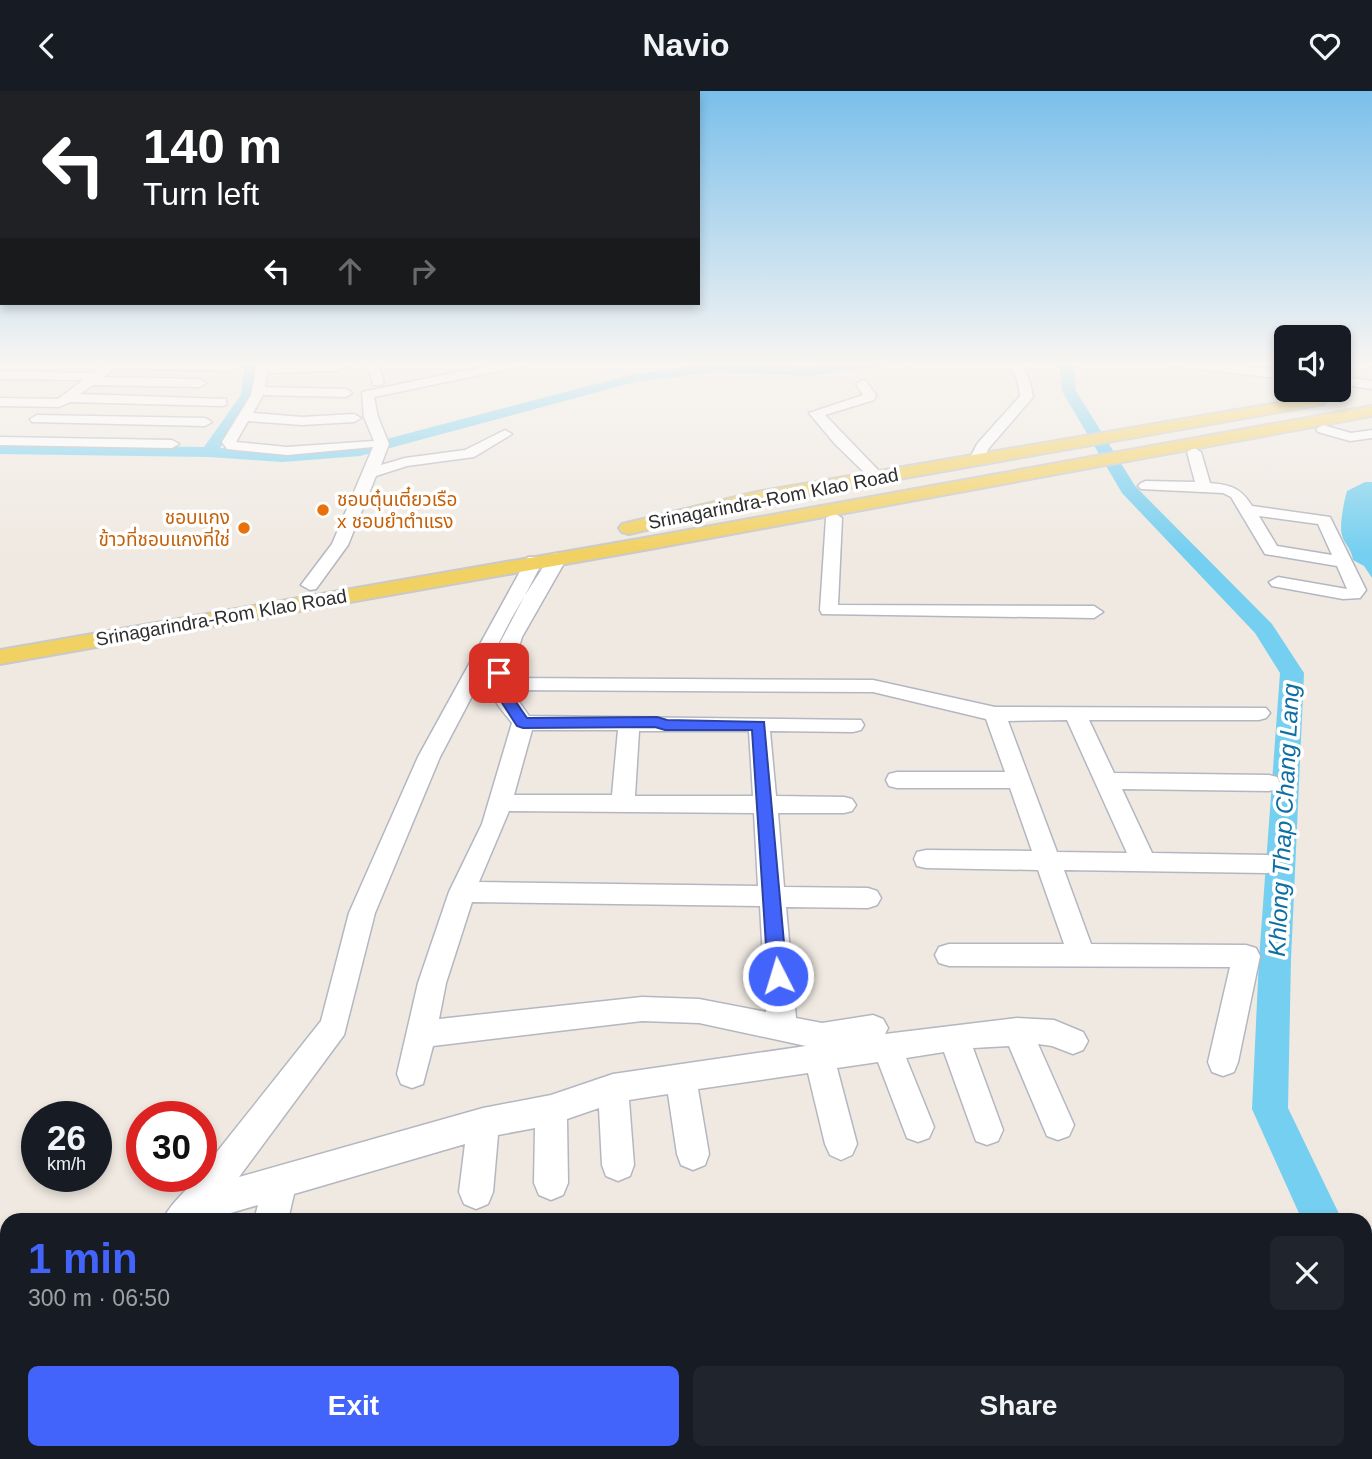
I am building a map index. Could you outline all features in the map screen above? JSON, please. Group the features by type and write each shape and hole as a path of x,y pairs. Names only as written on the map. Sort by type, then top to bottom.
{"main road":[{"name":"Srinagarindra-Rom Klao Road","path":"1134,447 1212,426"},
{"name":"Srinagarindra-Rom Klao Road","path":"650,543 1239,426"},
{"name":"Srinagarindra-Rom Klao Road","path":"0,640 629,528 1274,426"},
{"path":"1134,447 1194,452 1340,426"},
{"name":"Srinagarindra-Rom Klao Road","path":"629,528 757,498 977,458 1075,457"},
{"name":"Srinagarindra-Rom Klao Road","path":"0,657 546,559 834,518 1075,457"}],"street":[{"path":"4,441 27,426"},
{"path":"240,426 229,442 232,446 287,451 377,448"},
{"path":"310,585 340,545 370,473 377,448 373,426"},
{"path":"827,426 876,476"},
{"path":"977,458 982,447 1001,426"},
{"path":"1323,429 1350,437 1372,434"},
{"path":"370,473 405,462 469,454 505,434"},
{"path":"4,441 172,444"},
{"path":"1194,452 1203,484 1200,487"},
{"path":"1146,486 1232,490 1271,550 1345,562"},
{"path":"1247,510 1324,520 1357,590 1354,594 1278,582"},
{"path":"834,518 829,610 1094,612"},
{"path":"412,1074 432,983 462,892 501,803 523,723 499,684 499,673 546,559"},
{"path":"188,1213 334,1026 362,913 429,757 546,559"},
{"path":"499,684 873,686 995,715 1259,713"},
{"path":"1074,714 1144,862"},
{"path":"995,715 1082,956"},
{"path":"523,723 853,725"},
{"path":"623,805 629,723"},
{"path":"759,725 782,1028"},
{"path":"897,780 1018,780"},
{"path":"1106,781 1269,783"},
{"path":"501,803 844,805"},
{"path":"926,859 1267,864"},
{"path":"462,892 868,898"},
{"path":"949,955 1246,956 1223,1062"},
{"path":"421,1034 642,1009 699,1011 822,1036 954,1037 1017,1031 1054,1033 1073,1041"},
{"path":"1017,1031 1058,1125"},
{"path":"188,1213 280,1182 483,1123 551,1110 613,1088 819,1057 880,1037"},
{"path":"880,1037 918,1127"},
{"path":"954,1037 987,1130"},
{"path":"819,1057 841,1144"},
{"path":"681,1078 694,1154"},
{"path":"613,1088 618,1165"},
{"path":"551,1110 551,1183"},
{"path":"476,1192 483,1123"},
{"path":"273,1213 280,1182"}],"water":[{"path":"1365,482 1372,482 1372,578 1364,566 1353,560 1341,531 1347,491"}],"waterway":[{"path":"209,452 227,426"},
{"path":"209,452 282,457 360,451 454,426"},
{"name":"Khlong Thap Chang Lang","path":"1090,426 1128,489 1264,629 1292,673 1275,959 1270,1109 1319,1213"},
{"path":"0,449 209,452"}],"place":[{"name":"ชอบตุ๋นเตี๋ยวเรือ x ชอบยำตำแรง","path":"323,510"},
{"name":"ชอบแกง ข้าวที่ชอบแกงที่ใช่","path":"244,528"}],"route":[{"path":"499,673 500,689 523,723 657,722 665,725 759,725 778,976"}]}
